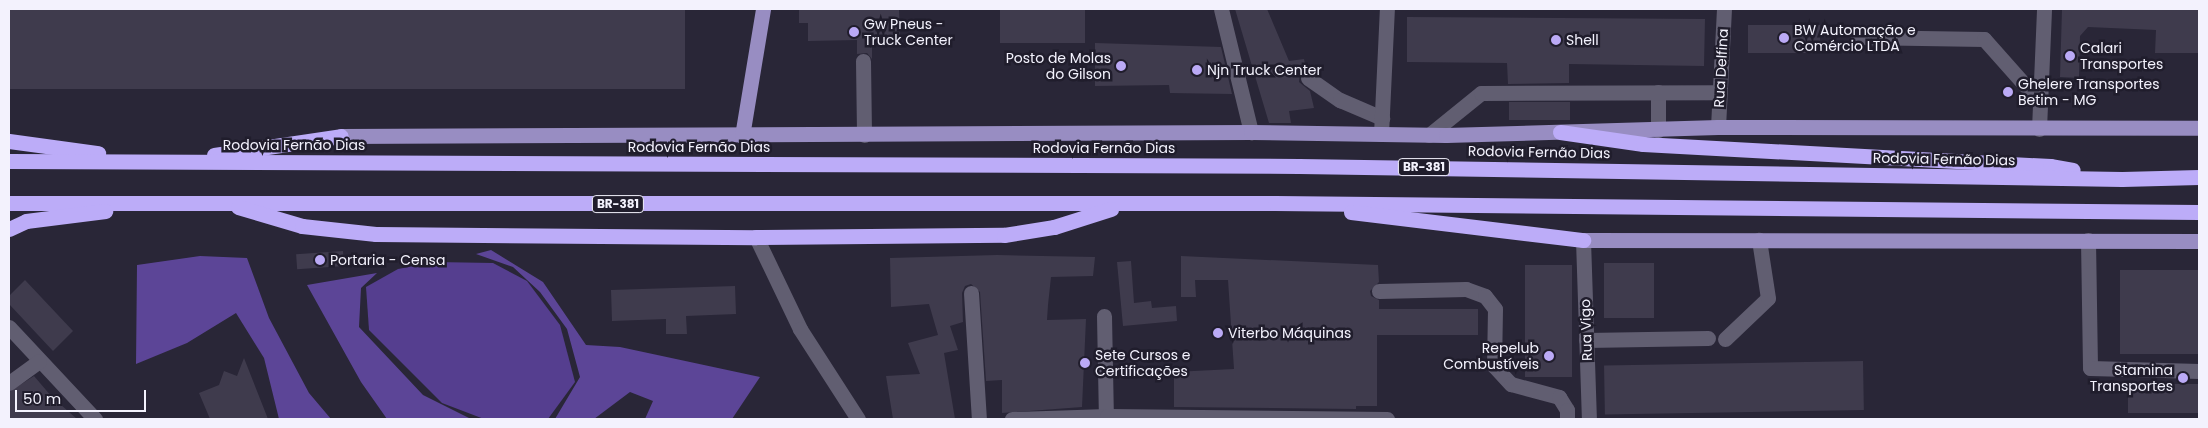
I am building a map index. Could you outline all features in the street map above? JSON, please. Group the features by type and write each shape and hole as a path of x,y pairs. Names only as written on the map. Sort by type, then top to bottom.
{"highway":[{"path":"1560,132 1643,144 1759,152 2050,166 2122,179"},
{"name":"BR-381","path":"198,161 248,147 341,136"},
{"path":"9,141 161,162"},
{"name":"Rodovia Fernão Dias","path":"9,161 1397,166 2122,179 2199,177"},
{"path":"220,202 302,226 376,234 756,237 1004,235 1054,228 1124,204"},
{"name":"BR-381","path":"9,203 1275,203 2199,212"},
{"path":"9,229 26,221 166,203"},
{"name":"BR-381","path":"1275,203 1583,240"}],"main road":[{"path":"742,136 763,9"},
{"name":"Rodovia Fernão Dias","path":"341,136 742,136 1251,132 1430,135 1718,127 2199,128"},
{"name":"BR-381","path":"1583,240 2088,240 2199,242"}],"street":[{"path":"1221,9 1251,132"},
{"path":"1381,134 1387,9"},
{"name":"Rua Delfina","path":"1718,127 1724,9"},
{"path":"2039,129 2044,9"},
{"path":"1858,37 1984,39 2040,102"},
{"path":"863,61 864,135"},
{"path":"1308,78 1340,100 1382,118"},
{"path":"1658,92 1658,130"},
{"path":"1430,135 1481,93 1719,92"},
{"path":"756,237 800,329 858,419"},
{"name":"Rua Vigo","path":"1583,240 1589,419"},
{"path":"1725,338 1768,298 1759,240"},
{"path":"2088,240 2090,368 2199,371"},
{"path":"1379,291 1466,289 1485,296 1495,309 1494,366 1511,384 1559,396 1567,410 1567,419"},
{"path":"971,293 978,419"},
{"path":"1104,316 1106,418"},
{"path":"9,327 94,419"},
{"path":"1586,340 1708,338"},
{"path":"9,383 39,361"},
{"path":"1012,419 1387,419"}],"shaded area":[{"path":"491,250 543,282 586,345 620,347 760,377 732,419 645,419 653,401 630,392 594,419 555,419 580,377 567,329 540,292 513,267 476,254"},
{"path":"200,256 247,258 269,318 309,393 331,419 279,419 264,358 236,313 187,343 136,364 137,265"},
{"path":"435,262 493,263 527,281 560,325 575,382 548,419 484,419 442,403 369,330 366,287 398,269"},
{"path":"377,273 361,288 359,327 423,395 471,419 387,419 361,382 307,285"}],"building":[{"path":"9,9 685,9 685,89 9,89"},
{"name":"Gw Pneus - Truck Center","path":"799,9 899,9 900,40 872,41 872,59 867,53 857,54 857,40 808,41 808,23 799,23"},
{"path":"1000,9 1085,9 1085,43 1000,43"},
{"path":"1235,9 1267,9 1289,61 1304,59 1306,69 1300,73 1299,82 1310,91 1314,108 1289,111 1291,123 1269,123"},
{"path":"2062,9 2199,9 2199,53 2155,53 2156,30 2088,27 2080,36 2079,78 2060,77"},
{"name":"Shell","path":"1407,17 1705,19 1704,66 1569,64 1569,83 1508,84 1507,63 1407,62"},
{"name":"BW Automação e Comércio LTDA","path":"1748,25 1820,25 1820,53 1748,53"},
{"path":"1095,43 1221,47 1232,94 1170,93 1169,85 1095,86"},
{"path":"1509,102 1570,102 1570,120 1509,120"},
{"name":"Portaria - Censa","path":"343,251 344,266 297,269 296,254"},
{"path":"997,255 1095,257 1093,276 1051,277 1048,305 1047,320 1086,319 1082,407 1002,413 1002,380 986,381 980,292 971,284 965,286 962,293 963,322 950,326 958,350 944,353 955,419 893,419 886,376 920,374 908,343 938,335 929,304 891,307 890,258"},
{"path":"1181,256 1378,265 1379,282 1370,291 1371,296 1379,300 1379,309 1478,309 1478,335 1377,335 1377,406 1356,406 1356,409 1174,407 1174,372 1234,369 1228,280 1195,280 1196,297 1181,297"},
{"path":"1131,261 1134,303 1151,301 1152,308 1176,306 1177,321 1123,326 1117,262"},
{"path":"1604,263 1654,263 1654,318 1604,318"},
{"path":"1525,265 1572,265 1572,377 1525,377"},
{"path":"2120,270 2199,270 2199,354 2120,354"},
{"path":"25,280 73,331 53,351 9,304 9,296"},
{"path":"735,286 736,314 686,316 687,334 666,334 666,319 612,321 611,290"},
{"path":"244,358 268,419 210,419 199,393 219,385 224,371 237,376"},
{"path":"1863,361 1864,410 1605,415 1604,366"},
{"path":"34,376 52,397 77,419 9,419 9,392"},
{"path":"2128,384 2199,384 2199,413 2128,413"}],"place":[{"name":"Gw Pneus - Truck Center","path":"854,32"},
{"name":"BW Automação e Comércio LTDA","path":"1784,38"},
{"name":"Shell","path":"1556,40"},
{"name":"Calari Transportes","path":"2070,56"},
{"name":"Posto de Molas do Gilson","path":"1121,66"},
{"name":"Njn Truck Center","path":"1197,70"},
{"name":"Ghelere Transportes Betim - MG","path":"2008,92"},
{"name":"Portaria - Censa","path":"320,260"},
{"name":"Viterbo Máquinas","path":"1218,333"},
{"name":"Repelub Combustíveis","path":"1549,356"},
{"name":"Sete Cursos e Certificações","path":"1085,363"},
{"name":"Stamina Transportes","path":"2183,378"}]}
